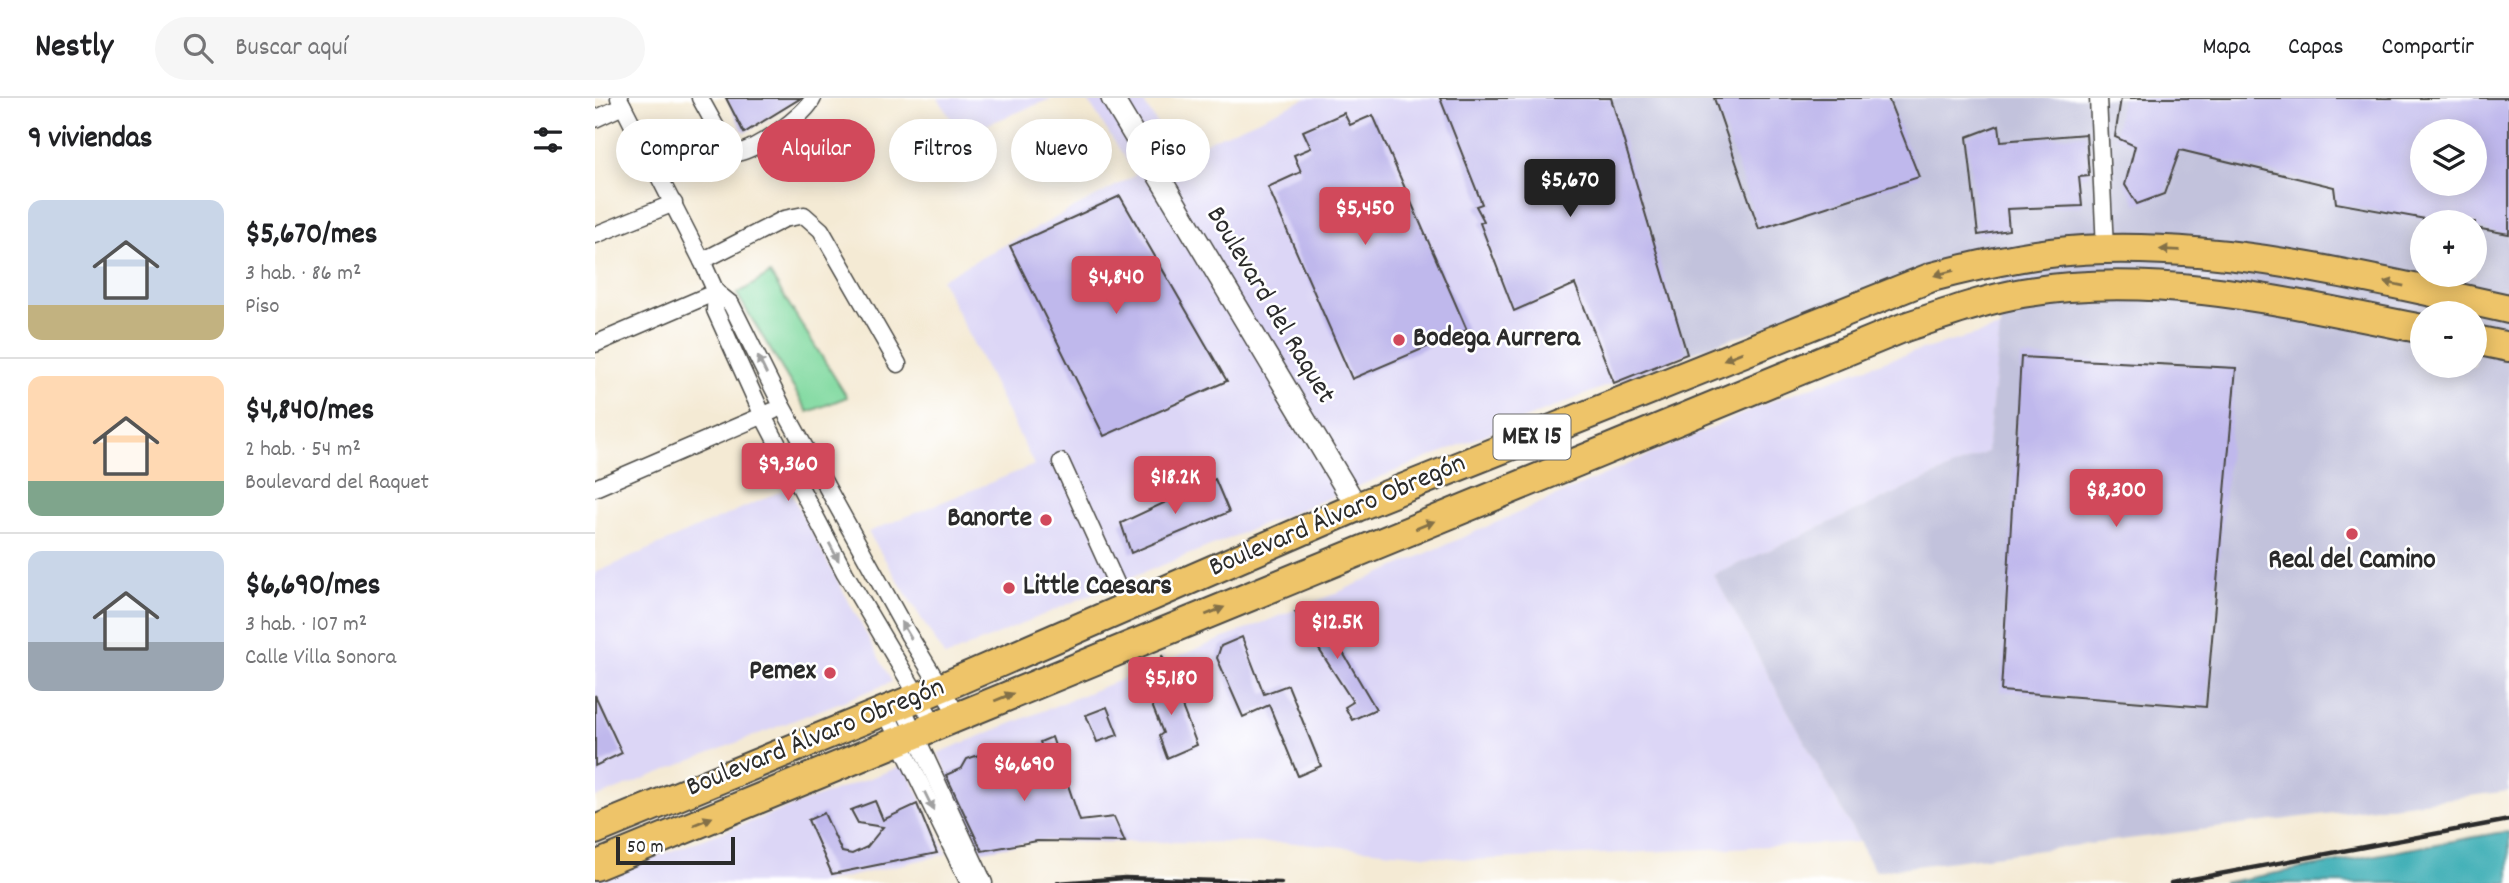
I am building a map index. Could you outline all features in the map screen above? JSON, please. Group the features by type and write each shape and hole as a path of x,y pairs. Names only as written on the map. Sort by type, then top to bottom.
{"highway":[{"name":"Boulevard Álvaro Obregón","path":"595,830 912,700 1126,605 1357,508 1932,276 2016,257 2105,249 2181,250 2345,274 2509,309"},
{"name":"Boulevard Álvaro Obregón","path":"595,866 1905,327 1969,307 2021,293 2070,288 2185,288 2254,295 2410,327"},
{"path":"2487,342 2509,347"}],"street":[{"path":"700,98 727,147 735,153 745,153 809,109 813,98"},
{"name":"Boulevard del Raquet","path":"1112,98 1357,508"},
{"path":"2098,98 2105,249"},
{"path":"595,119 621,102 674,202 716,292 731,304 782,406 908,634 912,700 927,729"},
{"path":"595,235 674,202"},
{"path":"702,261 784,219 804,215 821,230 898,364"},
{"path":"595,344 716,292"},
{"path":"716,292 715,310 763,416 927,729 974,877"},
{"path":"595,488 782,406"},
{"path":"1061,462 1126,605"},
{"path":"912,700 927,729"}],"shaded area":[{"path":"938,98 1053,98 997,121 951,119"},
{"path":"1086,98 1141,98 1154,119 1126,119 1126,160 1112,138 1112,119 1100,119"},
{"path":"1307,98 1503,98 1614,383 1101,590 945,657 868,532 1034,465 941,279 1126,180 1210,182 1210,141"},
{"path":"1611,98 2509,98 2509,791 1875,871 1714,575 1987,452 2000,328 2000,248 1687,354"},
{"path":"2000,328 1987,452 1714,575 1859,842 1474,860 1302,843 1037,841 982,851 938,753 1334,594 1774,400 1893,358"},
{"path":"788,488 892,682 595,798 595,573"},
{"path":"905,765 947,854 821,883 595,883 595,879"}],"green space":[{"path":"770,274 847,397 808,412 737,294"}],"water":[{"path":"2509,832 2509,883 2222,883 2497,833"}],"building":[{"path":"726,98 801,98 767,119 757,119 757,125 744,133 743,119 737,119"},
{"path":"1440,98 1611,98 1687,354 1614,383 1575,284 1514,311 1480,223 1484,221 1476,206 1482,204"},
{"path":"1714,98 1888,98 1919,177 1759,229"},
{"path":"2121,98 2509,98 2509,234 2487,230 2487,210 2410,210 2410,216 2336,203 2334,187 2180,150 2164,194 2137,204 2125,185 2135,146 2115,137"},
{"path":"1344,113 1350,125 1373,115 1467,330 1352,379 1268,187 1301,172 1294,155 1311,148 1303,131"},
{"path":"1999,125 2001,141 2086,134 2089,176 2079,177 2082,206 2007,209 2009,230 1978,235 1967,137"},
{"path":"1120,196 1227,381 1104,436 1010,246"},
{"path":"2021,357 2236,368 2206,707 2001,691"},
{"path":"1215,479 1229,512 1131,553 1121,523"},
{"path":"1315,605 1376,709 1352,720 1345,707 1353,702 1295,612"},
{"path":"1242,637 1264,694 1288,685 1321,766 1298,776 1269,705 1243,717 1217,658 1221,646"},
{"path":"1162,655 1197,745 1167,758 1159,736 1163,733 1150,700 1154,697 1151,689 1161,685"},
{"path":"595,695 622,753 595,766"},
{"path":"1107,707 1118,735 1097,742 1086,715"},
{"path":"1052,737 1080,821 1114,817 1125,842 1037,841 982,851 946,775 962,768 967,759 987,752 995,771 1044,752 1040,742"},
{"path":"875,801 883,820 917,804 937,853 832,874 808,820 824,813 842,852 852,854 867,847 883,827 858,823 851,810"}],"railway":[{"path":"2171,883 2509,820"},
{"path":"1058,883 1125,878 1281,883"}],"place":[{"name":"Bodega Aurrera","path":"1399,340"},
{"name":"Banorte","path":"1046,520"},
{"name":"Real del Camino","path":"2352,534"},
{"name":"Little Caesars","path":"1009,588"},
{"name":"Pemex","path":"830,673"}]}
